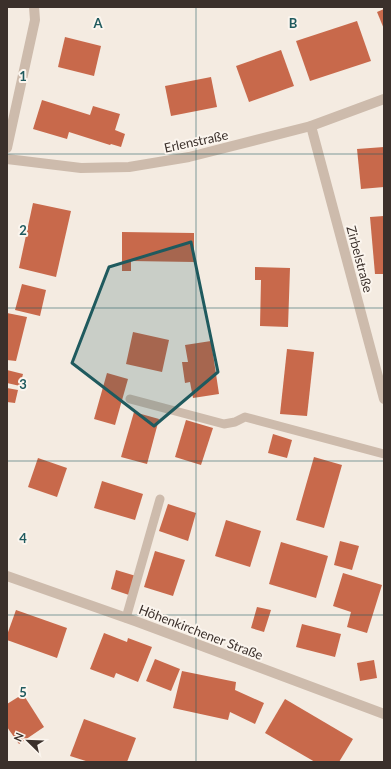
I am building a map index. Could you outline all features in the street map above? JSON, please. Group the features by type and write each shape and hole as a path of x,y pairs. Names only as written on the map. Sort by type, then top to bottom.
{"street":[{"path":"7,148 35,20 34,7"},
{"name":"Erlenstraße","path":"7,158 80,168 129,167 189,157 311,126 384,99"},
{"name":"Zirbelstraße","path":"311,126 384,399"},
{"name":"Höhenkirchener Straße","path":"7,576 126,618 384,714"}],"lane":[{"path":"130,399 224,424 235,422 245,417 384,454"},
{"path":"126,618 160,499"}],"highlighted area":[{"path":"191,242 218,372 154,426 72,363 109,267"}],"building":[{"path":"384,9 384,29 377,12"},
{"path":"357,21 371,61 310,81 296,41"},
{"path":"65,37 101,46 94,76 58,67"},
{"path":"281,50 294,86 249,102 236,66"},
{"path":"211,77 217,107 171,116 165,86"},
{"path":"42,100 90,115 93,106 120,114 115,130 125,134 121,147 69,132 67,139 33,129"},
{"path":"384,147 384,187 361,189 357,149"},
{"path":"33,203 71,211 56,277 19,268"},
{"path":"384,216 384,274 375,274 370,217"},
{"path":"122,232 194,233 194,262 131,261 131,271 122,271"},
{"path":"255,267 290,268 288,327 260,326 261,280 255,280"},
{"path":"22,284 46,290 40,316 15,310"},
{"path":"7,313 27,317 16,361 7,360"},
{"path":"133,332 169,340 162,372 126,364"},
{"path":"211,341 219,394 193,398 190,382 185,383 182,362 188,362 185,345"},
{"path":"287,349 314,352 307,416 280,414"},
{"path":"7,370 23,374 20,386 7,383"},
{"path":"107,373 128,379 115,425 94,419"},
{"path":"7,388 18,390 15,403 7,402"},
{"path":"134,412 159,419 147,464 121,457"},
{"path":"186,420 213,428 201,465 175,457"},
{"path":"273,434 292,440 287,458 268,453"},
{"path":"314,457 342,465 324,528 296,520"},
{"path":"38,458 67,468 57,497 28,487"},
{"path":"102,481 143,494 135,520 94,508"},
{"path":"168,504 196,513 188,541 159,531"},
{"path":"226,520 261,531 250,567 215,556"},
{"path":"340,541 359,546 352,570 334,565"},
{"path":"281,542 328,556 316,598 269,584"},
{"path":"155,551 185,560 173,596 144,587"},
{"path":"116,570 136,576 129,595 111,589"},
{"path":"343,573 382,585 367,633 347,627 351,612 333,606"},
{"path":"257,607 271,610 264,632 251,628"},
{"path":"16,610 67,628 57,658 7,640 7,635"},
{"path":"302,624 341,634 335,657 296,647"},
{"path":"104,633 127,642 128,638 152,647 138,682 116,673 114,678 90,669"},
{"path":"155,659 180,669 171,691 146,681"},
{"path":"374,660 377,678 360,681 357,663"},
{"path":"182,671 236,682 235,690 264,703 255,724 230,712 228,720 173,708"},
{"path":"23,694 44,727 19,744 7,727 7,704"},
{"path":"285,699 353,739 339,762 315,762 265,733"},
{"path":"84,719 136,738 127,762 89,762 70,756"}]}
